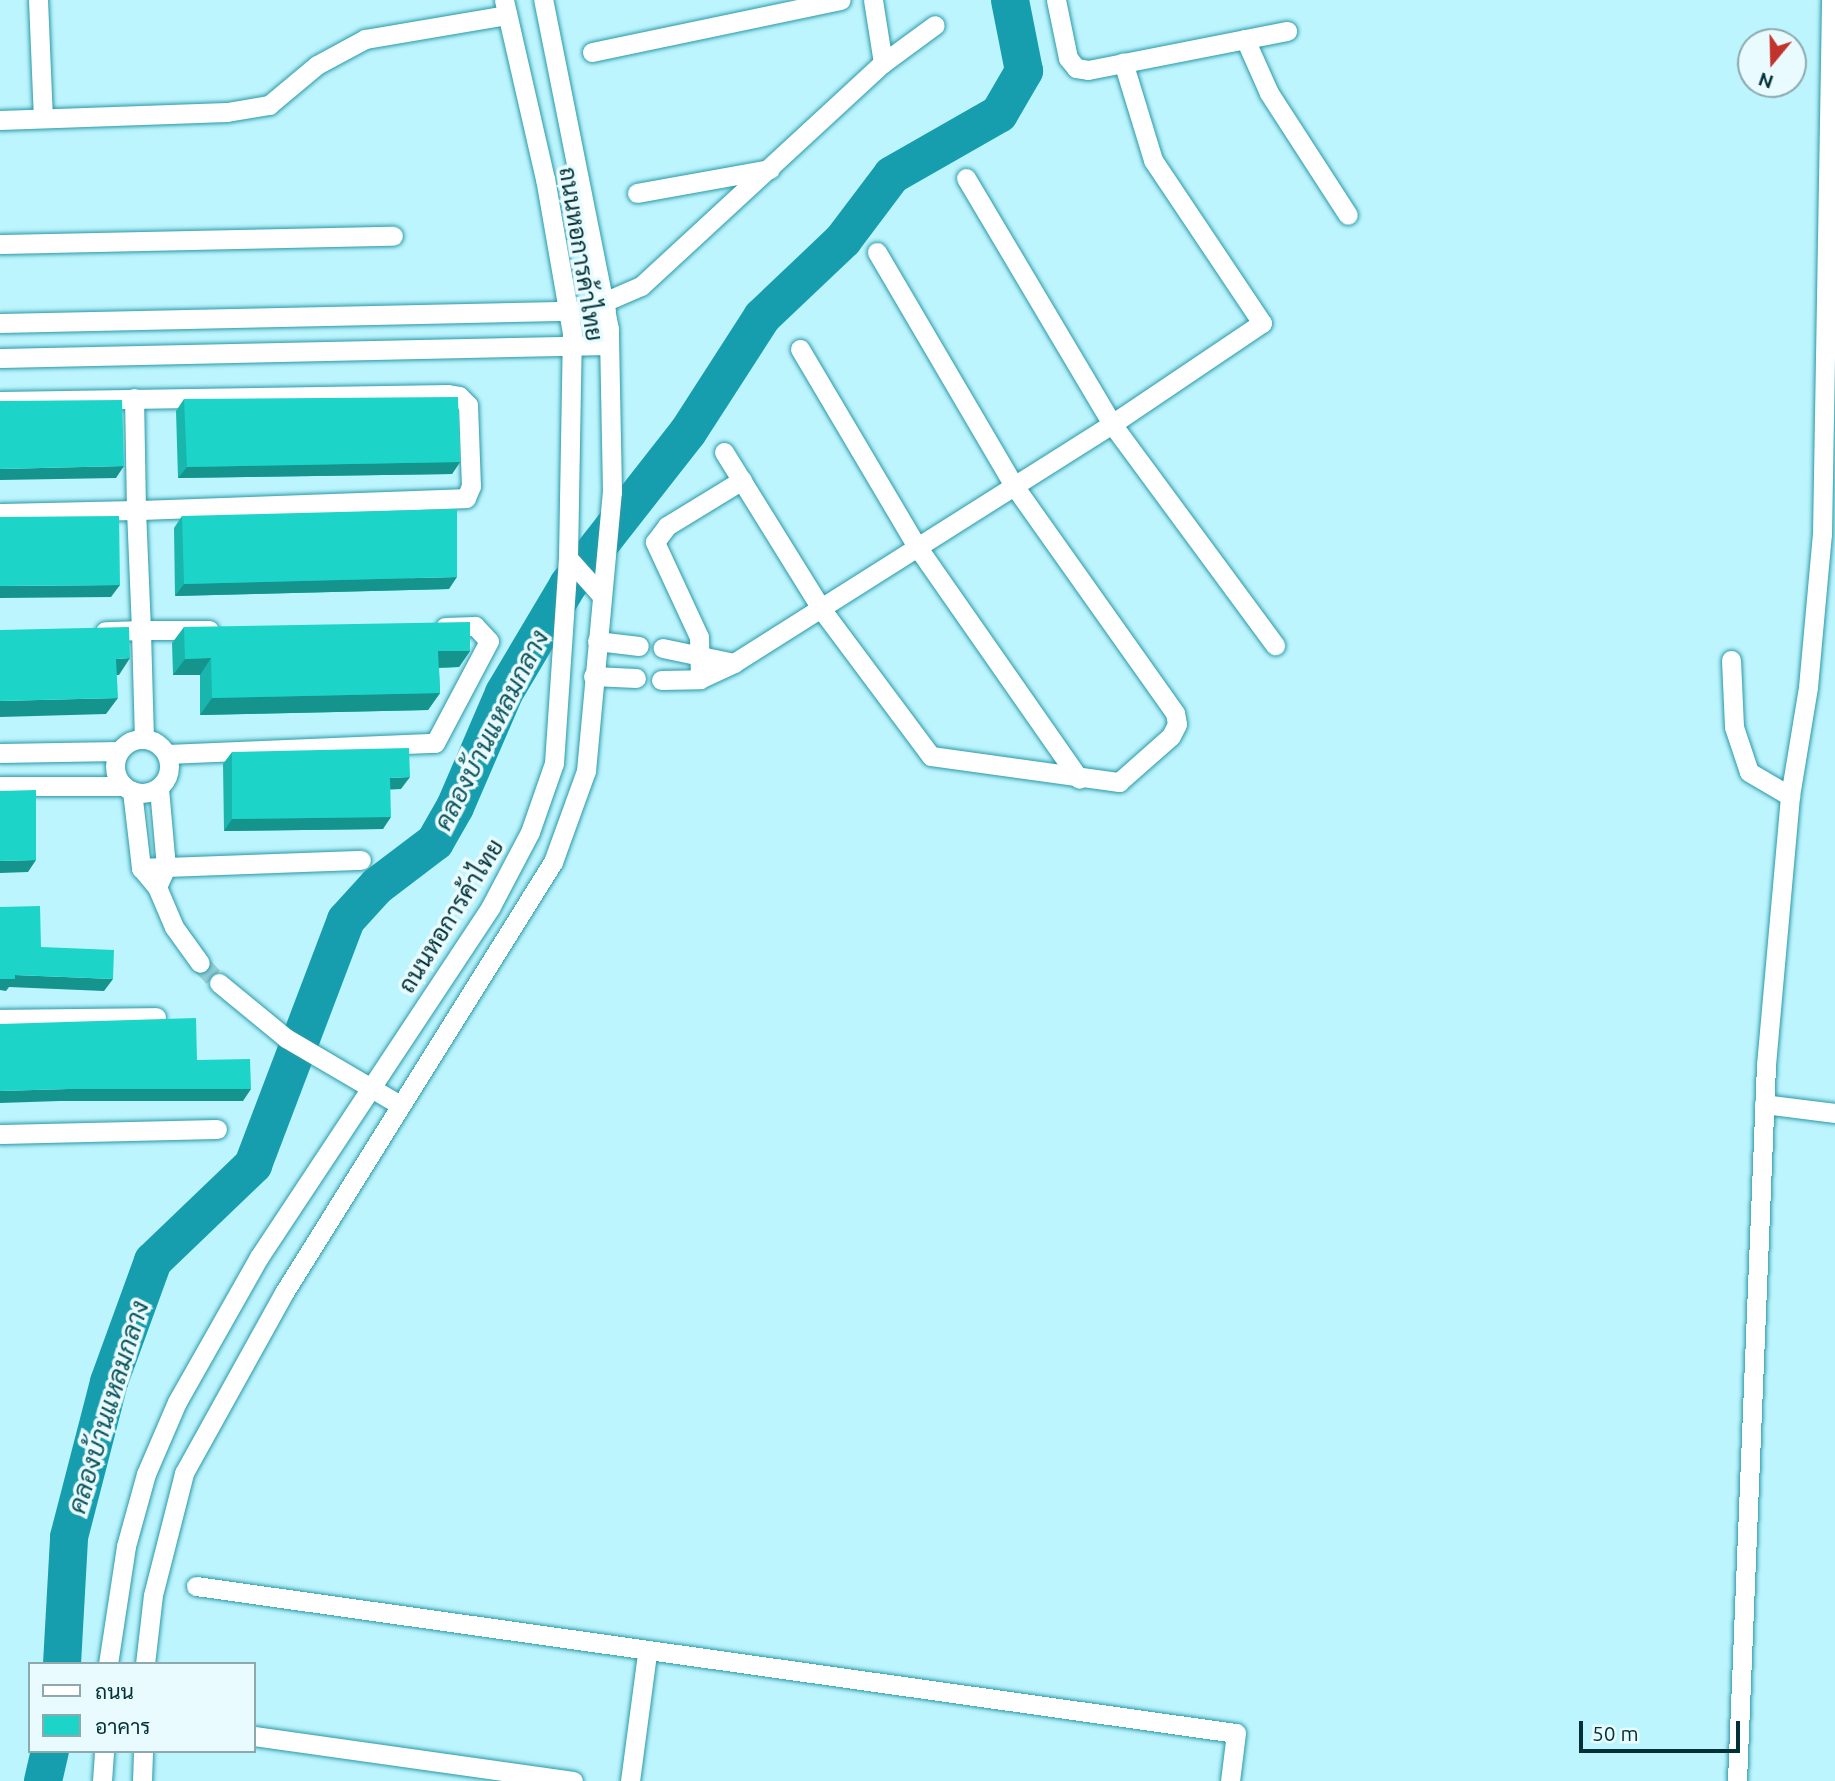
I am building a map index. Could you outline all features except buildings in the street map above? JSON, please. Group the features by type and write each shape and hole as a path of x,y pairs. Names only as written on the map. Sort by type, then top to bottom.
{"street":[{"path":"38,0 43,118"},
{"name":"ถนนหอการค้าไทย","path":"145,1662 153,1595 184,1473 278,1302 553,862 586,771 612,492 609,345 605,306 543,0"},
{"path":"592,52 841,0"},
{"path":"873,0 883,63"},
{"path":"1056,0 1068,58 1076,68 1124,62 1287,31"},
{"path":"1737,1781 1764,1104 1790,796 1829,532 1831,0"},
{"path":"0,120 227,112 269,104 317,65 365,39 506,8"},
{"name":"ถนนหอการค้าไทย","path":"108,1662 126,1546 146,1474 177,1402 259,1257 490,908 530,832 554,762 567,567 572,347 545,179 506,8"},
{"path":"0,323 568,314 605,306 641,286 883,63 934,25"},
{"path":"1245,39 1269,93 1348,215"},
{"path":"660,680 700,679 734,663 822,610 916,545 1112,424 1262,323 1153,160 1124,62"},
{"path":"637,193 770,169"},
{"path":"966,178 1112,424 1275,645"},
{"path":"0,244 393,236"},
{"path":"724,452 822,610 931,756 1079,779 1119,782 1129,779 1171,736 1177,724 1175,713 1013,484 877,252"},
{"path":"472,315 477,349"},
{"path":"0,358 609,345"},
{"path":"800,349 916,545 1079,779"},
{"path":"0,401 459,396 468,405 471,485 466,498 452,502 0,513"},
{"path":"134,398 144,739"},
{"path":"700,679 701,653 694,626 655,542 667,526 742,480"},
{"path":"567,567 603,591"},
{"path":"144,739 167,754 435,743 488,635 475,626 419,627"},
{"path":"90,631 225,629"},
{"path":"597,641 639,646"},
{"path":"663,648 701,653 734,663"},
{"path":"1731,660 1734,727 1749,772 1790,796"},
{"path":"593,676 636,678"},
{"path":"0,753 119,751 144,739"},
{"path":"119,751 115,769 127,789 141,868 157,887 174,927 200,963"},
{"path":"157,887 166,867 159,788 169,772 167,754"},
{"path":"0,786 159,788"},
{"path":"141,868 361,860"},
{"path":"219,983 286,1038 400,1105"},
{"path":"0,1019 156,1017"},
{"path":"1764,1104 1835,1113"},
{"path":"0,1134 217,1129"},
{"path":"197,1586 647,1653 1236,1733 1230,1781"},
{"path":"630,1781 647,1653"},
{"path":"256,1736 573,1781"},
{"path":"102,1781 104,1753"},
{"path":"142,1781 143,1753"}],"waterway":[{"name":"คลองบ้านแหลมกลาง","path":"62,1662 69,1537 109,1382 153,1261 253,1165 346,920 377,886 435,842 455,807 504,693 568,585 688,432 762,317 843,240 892,175 999,114 1024,71 1010,0"},
{"name":"คลองบ้านแหลมกลาง","path":"43,1781 50,1753"}],"tunnel":[{"path":"200,963 219,983"}]}
